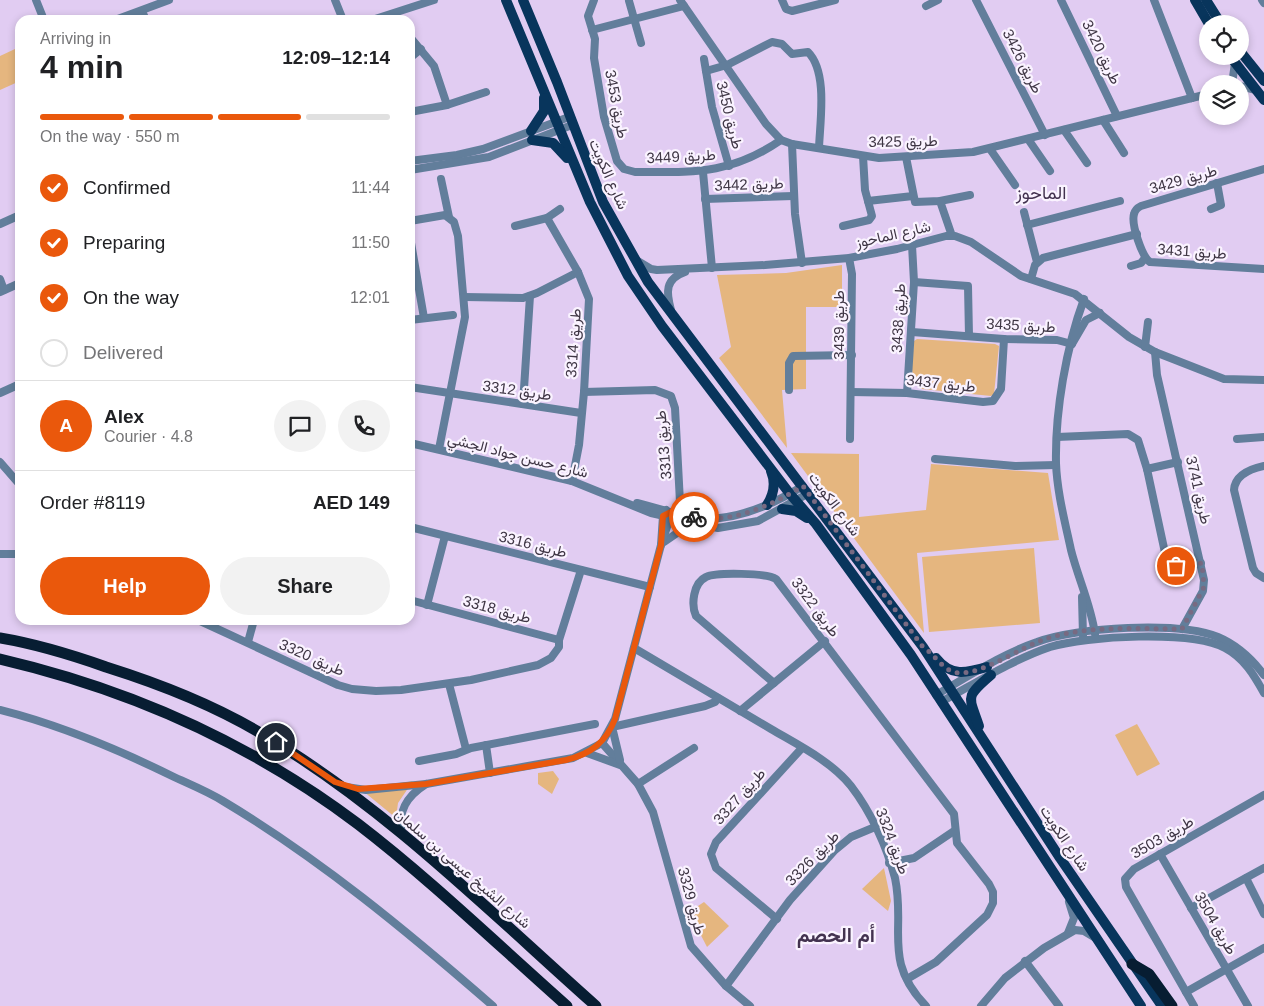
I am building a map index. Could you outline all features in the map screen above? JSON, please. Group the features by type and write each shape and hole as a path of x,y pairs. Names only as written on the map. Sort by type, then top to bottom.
{"highway":[{"name":"شارع الشيخ عيسى بن سلمان","path":"0,638 92,662 180,693 262,733 335,782 402,834 596,1006"},
{"path":"0,659 71,677 133,699 189,723 269,765 366,831 567,1006"},
{"path":"1132,964 1149,974 1172,1006"}],"main road":[{"name":"شارع الكويت","path":"506,0 572,162 607,239 632,284 793,498 816,524 939,698 1141,1006"},
{"name":"شارع الكويت","path":"523,0 557,82 570,121 602,202 634,259 672,313 923,647 1060,858 1162,1006"},
{"path":"1194,0 1203,15"},
{"path":"1206,0 1215,15"},
{"path":"1249,63 1264,82"},
{"path":"1237,65 1264,100"},
{"path":"543,87 544,111 532,136 553,143 572,162"},
{"path":"767,505 774,486 769,465"},
{"path":"782,509 796,511 816,524"},
{"path":"923,647 942,665 954,672 989,671"},
{"path":"983,740 970,704 977,687 989,671"}],"street":[{"path":"36,0 42,15"},
{"path":"130,15 169,0"},
{"path":"334,0 341,15"},
{"path":"393,15 434,0"},
{"name":"طريق 3453","path":"594,0 588,12 600,97 614,156 624,169 635,172"},
{"path":"782,0 786,9 792,11 835,0"},
{"path":"926,6 938,0"},
{"name":"طريق 3426","path":"976,0 1044,135"},
{"name":"طريق 3420","path":"1061,0 1117,116"},
{"path":"1154,0 1192,98"},
{"path":"629,1 636,19 641,44"},
{"path":"592,30 636,19 682,3"},
{"name":"طريق 3425","path":"682,3 727,65 764,121 781,140 792,144 863,156 906,157 990,149 1199,96"},
{"path":"142,11 144,15"},
{"path":"402,11 402,15"},
{"name":"طريق 3450","path":"706,71 727,65 774,41 782,44 792,54 810,54 817,64 820,76 820,148"},
{"path":"415,42 434,66 447,105"},
{"path":"415,54 421,49"},
{"name":"طريق 3450","path":"704,59 716,123 729,166"},
{"path":"1249,88 1256,90"},
{"path":"415,111 447,105 486,92"},
{"path":"1103,120 1124,153"},
{"path":"415,169 489,157 532,136 570,121"},
{"path":"1064,130 1087,162"},
{"path":"415,160 457,155 532,136"},
{"path":"1028,139 1050,171"},
{"name":"طريق 3449","path":"635,172 703,172 729,166 751,158 781,140"},
{"name":"طريق 3442","path":"792,144 793,196 802,263"},
{"path":"990,149 1015,184"},
{"path":"843,226 870,219 872,214 864,179 863,156"},
{"path":"906,157 913,196 918,203 970,195"},
{"name":"طريق 3429","path":"1137,234 1133,216 1138,207 1264,169"},
{"path":"703,172 712,268"},
{"path":"439,449 465,317 465,297 458,236 454,222 449,217 441,179"},
{"path":"1211,209 1222,205 1217,183"},
{"name":"طريق 3442","path":"705,199 793,196"},
{"path":"868,200 913,196"},
{"path":"940,201 952,236"},
{"path":"1027,225 1120,201"},
{"path":"515,226 547,218 560,209"},
{"path":"1024,212 1037,262"},
{"path":"415,220 439,215 449,217"},
{"path":"0,224 15,217"},
{"name":"طريق 3314","path":"547,218 578,272 588,294 590,304 579,445 572,481"},
{"path":"1031,279 1037,262 1042,258 1137,234"},
{"name":"طريق 3431","path":"1137,234 1145,258 1156,263 1264,269"},
{"name":"شارع الماحوز","path":"634,259 651,269 692,269 802,263 849,258 952,236 971,242 1010,270 1084,299 1118,329 1144,347 1224,379 1264,380"},
{"name":"طريق 3438","path":"907,393 914,282 912,245"},
{"name":"طريق 3439","path":"849,258 852,274 850,439"},
{"path":"1131,266 1141,263 1145,258"},
{"name":"شارع الماحوز","path":"672,313 666,294 669,282 676,275 692,269"},
{"path":"465,297 507,299 530,296 578,272"},
{"path":"0,279 2,291 15,285"},
{"name":"طريق 3435","path":"914,282 968,286 969,336"},
{"path":"415,283 424,318"},
{"path":"523,404 530,296"},
{"path":"1084,299 1074,328 1060,399 1056,465 1084,612 1084,640"},
{"path":"1072,344 1088,318 1100,313"},
{"path":"415,319 453,315"},
{"path":"1144,347 1148,322"},
{"name":"طريق 3435","path":"912,332 1004,339 1052,339 1072,344"},
{"name":"طريق 3437","path":"851,392 907,393 983,402 993,401 1001,389 1004,339"},
{"name":"طريق 3741","path":"1155,352 1157,375 1202,563 1204,587 1182,629"},
{"path":"789,390 789,363 793,356 852,355"},
{"path":"0,393 15,386"},
{"name":"طريق 3312","path":"415,388 581,413"},
{"name":"طريق 3313","path":"584,392 655,390 670,396 675,408 682,518"},
{"path":"1057,437 1133,436 1141,444 1167,562 1178,566 1202,563"},
{"path":"1236,438 1264,437"},
{"name":"شارع حسن جواد الجشي","path":"415,444 572,481 651,513 668,514"},
{"path":"935,459 1015,466 1056,465"},
{"path":"0,462 15,479"},
{"path":"1147,469 1178,462"},
{"path":"1263,578 1253,568 1235,496 1235,482 1245,472 1264,466"},
{"name":"شارع حسن جواد الجشي","path":"618,499 718,528 758,521 782,509 793,498 806,490"},
{"name":"شارع حسن جواد الجشي","path":"682,518 725,517 793,498"},
{"path":"651,513 658,526 661,545"},
{"path":"660,536 668,514"},
{"path":"335,782 350,788 366,790 426,784 566,760 586,753 602,743 612,726 661,545 666,537 668,514"},
{"name":"طريق 3316","path":"415,528 650,587"},
{"path":"661,545 680,531 718,528"},
{"path":"427,605 445,536"},
{"path":"0,554 15,554"},
{"name":"طريق 3320","path":"209,625 329,681 352,689 395,690 450,684 538,665 556,653 581,570"},
{"name":"طريق 3322","path":"774,683 696,616 693,603 701,580 713,575 765,575 774,577 952,811 955,820 954,831 957,843 989,884 993,892 993,903 987,915 936,962 907,979"},
{"path":"1078,578 1090,610 1095,639"},
{"name":"طريق 3318","path":"415,601 559,640"},
{"path":"248,642 253,625"},
{"path":"939,698 989,671 1036,642 1094,630 1182,629 1207,633 1230,643 1250,658 1262,679 1264,693"},
{"path":"989,671 1039,651 1084,640 1180,637 1205,640 1236,655 1262,679"},
{"path":"740,711 825,642"},
{"name":"طريق 3324","path":"634,648 802,748 831,768 850,785 875,827 889,863 897,896 898,957 907,979 926,1006"},
{"path":"450,684 466,749"},
{"path":"612,726 705,706 715,702 718,698"},
{"path":"0,710 35,719 79,735 145,763 222,800 285,840 360,896 425,947 493,1006"},
{"path":"419,761 456,754 466,749 595,724"},
{"path":"612,726 615,746 623,766"},
{"name":"طريق 3329","path":"602,743 638,784 658,826 691,946 726,986 750,1006"},
{"path":"486,745 490,773"},
{"path":"638,784 694,748"},
{"name":"طريق 3327","path":"777,919 716,868 711,854 716,842 802,748"},
{"path":"586,753 623,766"},
{"path":"402,834 400,824 403,808 412,794 426,784"},
{"name":"طريق 3503","path":"1194,1006 1124,883 1128,873 1264,795"},
{"name":"طريق 3326","path":"726,986 777,919 840,845 851,837 875,827"},
{"path":"889,863 914,858 954,831"},
{"name":"طريق 3504","path":"1160,854 1248,1006"},
{"path":"1191,908 1264,868"},
{"path":"1246,878 1264,914"},
{"path":"1064,891 1074,918 1067,935"},
{"path":"981,1006 1005,978 1025,961 1075,930 1084,931 1100,943"},
{"path":"1186,992 1264,948"},
{"path":"1025,961 1059,1006"}],"shaded area":[{"path":"15,49 15,83 0,90 0,56"},
{"path":"842,265 842,307 806,307 806,389 782,390 787,448 719,358 731,347 717,275 786,273"},
{"path":"917,339 995,344 999,346 994,394 991,396 922,389 914,379 912,367 914,341"},
{"path":"791,453 859,454 859,517 926,510 931,464 1048,473 1059,540 917,553 924,633"},
{"path":"1034,548 1040,623 929,632 922,557"},
{"path":"1137,724 1160,764 1137,776 1115,735"},
{"path":"553,771 559,779 552,794 538,784 538,773"},
{"path":"413,781 398,803 396,818 363,791"},
{"path":"884,868 891,901 888,911 862,889"},
{"path":"704,902 729,926 707,947 689,912"}],"way so far":[{"path":"694,517 725,517 748,512 761,508 803,486 923,647 929,650 947,670 960,673 986,667 1014,651 1036,642 1070,633 1094,630 1182,629 1205,584 1202,563 1176,566"}],"district":[{"name":"الماحوز","path":"1041,193"},
{"name":"أم الحصم","path":"836,935"}],"route":[{"path":"276,742 342,786 366,790 394,785 426,784 566,760 586,753 602,743 615,719 661,545 660,536 663,516 671,512 694,517"}]}
